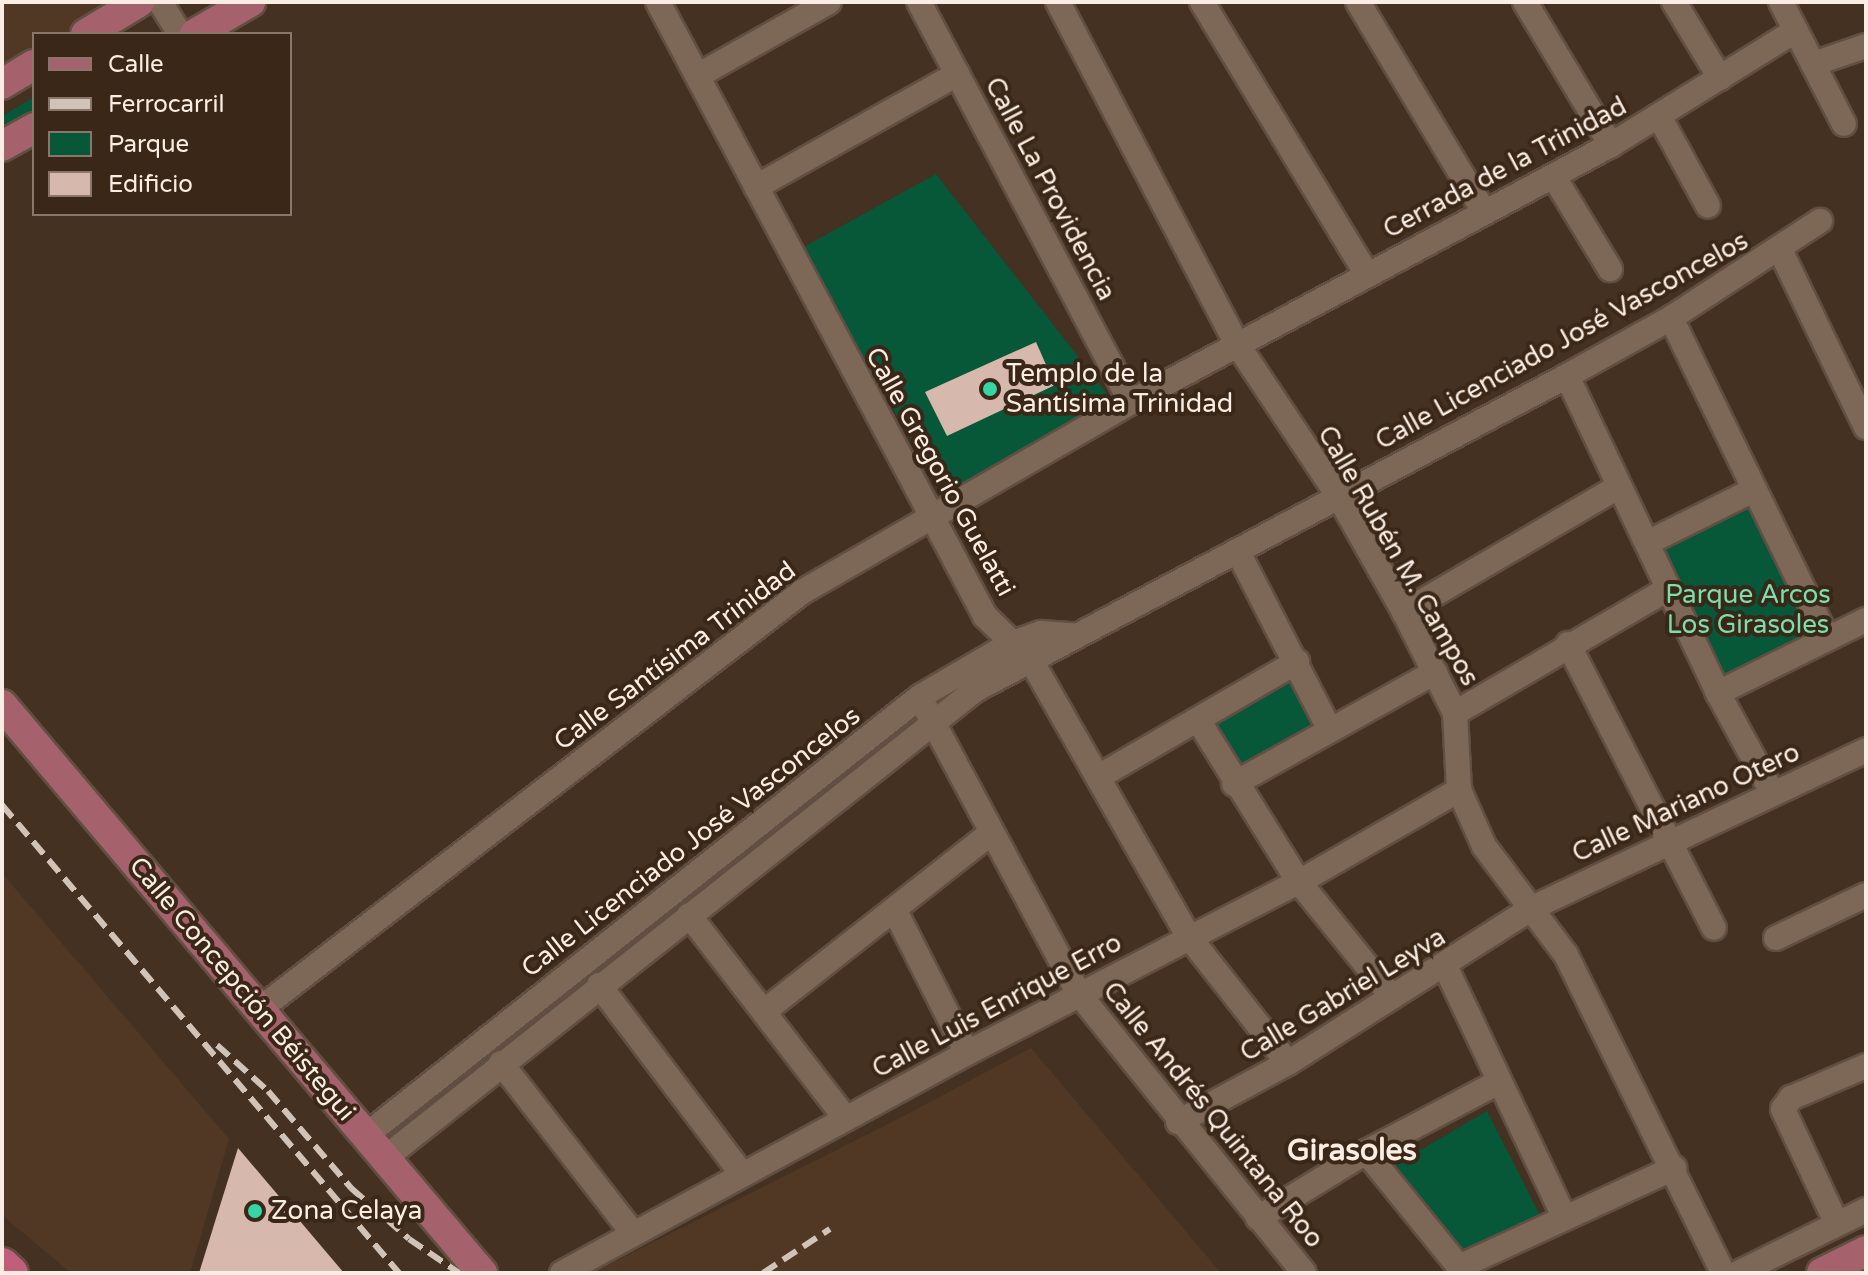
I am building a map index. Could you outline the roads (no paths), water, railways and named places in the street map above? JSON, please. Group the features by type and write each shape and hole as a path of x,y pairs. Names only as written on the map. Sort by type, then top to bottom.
{"highway":[{"path":"2,1265 11,1273"}],"main road":[{"path":"89,32 139,2"},
{"path":"198,32 250,2"},
{"path":"2,84 32,66"},
{"path":"2,146 32,129"},
{"name":"Calle Concepción Béistegui","path":"2,705 482,1273"},
{"path":"1822,1273 1866,1251"}],"street":[{"path":"160,2 179,32"},
{"name":"Calle Gregorio Guelatti","path":"658,2 932,522 985,616 1010,644 1032,662 1100,776 1189,937 1288,1063"},
{"path":"699,75 829,2"},
{"name":"Calle La Providencia","path":"919,2 1131,402"},
{"name":"Calle Rubén M. Campos","path":"1058,2 1237,344 1339,497 1404,612 1455,713 1459,790 1484,846 1566,955 1674,1168 1723,1273"},
{"path":"1202,2 1367,274"},
{"path":"1358,2 1484,212"},
{"path":"1525,2 1611,145"},
{"path":"1674,2 1720,78"},
{"path":"1781,2 1844,124"},
{"name":"Cerrada de la Trinidad","path":"1237,344 1554,177 1795,31"},
{"path":"1813,64 1866,46"},
{"path":"756,187 957,74"},
{"path":"1659,116 1708,206"},
{"path":"1554,177 1610,269"},
{"name":"Calle Licenciado José Vasconcelos","path":"375,1147 501,1063 975,690 1032,662 1073,635 1238,552 1567,376 1671,318 1780,250 1820,221"},
{"path":"1780,250 1866,427"},
{"path":"1671,318 1827,638"},
{"name":"Calle Santísima Trinidad","path":"260,1009 802,592 932,522 1131,402 1237,344"},
{"path":"1567,376 1718,693 1772,792"},
{"path":"1404,612 1618,487"},
{"path":"1647,543 1754,490"},
{"path":"1238,552 1330,730"},
{"path":"1455,713 1568,644 1668,589"},
{"path":"1718,693 1866,620"},
{"name":"Calle Licenciado José Vasconcelos","path":"375,1147 921,696 1010,644 1041,633 1073,635"},
{"path":"1568,644 1714,928"},
{"path":"1100,776 1297,662"},
{"path":"1234,784 1435,672"},
{"name":"Calle Andrés Quintana Roo","path":"921,696 931,722 990,834 1079,994 1178,1122 1304,1273"},
{"path":"1198,720 1234,784 1299,882 1392,997"},
{"name":"Calle Mariano Otero","path":"1532,908 1670,839 1866,750"},
{"name":"Calle Luis Enrique Erro","path":"562,1273 741,1173 967,1053 1299,882 1459,790"},
{"path":"766,1010 990,834"},
{"path":"1776,938 1866,895"},
{"name":"Calle Gabriel Leyva","path":"1178,1122 1288,1063 1392,997 1446,968 1532,908"},
{"path":"895,911 967,1053"},
{"path":"689,915 766,1010 846,1119"},
{"path":"1446,968 1564,1217"},
{"path":"599,985 741,1173"},
{"path":"501,1063 633,1233"},
{"path":"1837,1224 1783,1109 1791,1098 1866,1066"},
{"path":"1258,1218 1366,1152 1499,1082"},
{"path":"1366,1152 1462,1270 1564,1217 1674,1168"},
{"path":"1738,1273 1866,1210"}],"railway":[{"path":"2,805 399,1273"},
{"path":"217,1045 268,1091 351,1188 409,1239 459,1273"},
{"path":"763,1273 830,1229"}],"place":[{"name":"Templo de la Santísima Trinidad","path":"990,389"},
{"name":"Zona Celaya","path":"255,1211"}],"district":[{"name":"Girasoles","path":"1352,1151"}],"park label":[{"name":"Parque Arcos Los Girasoles","path":"1748,610"}]}
